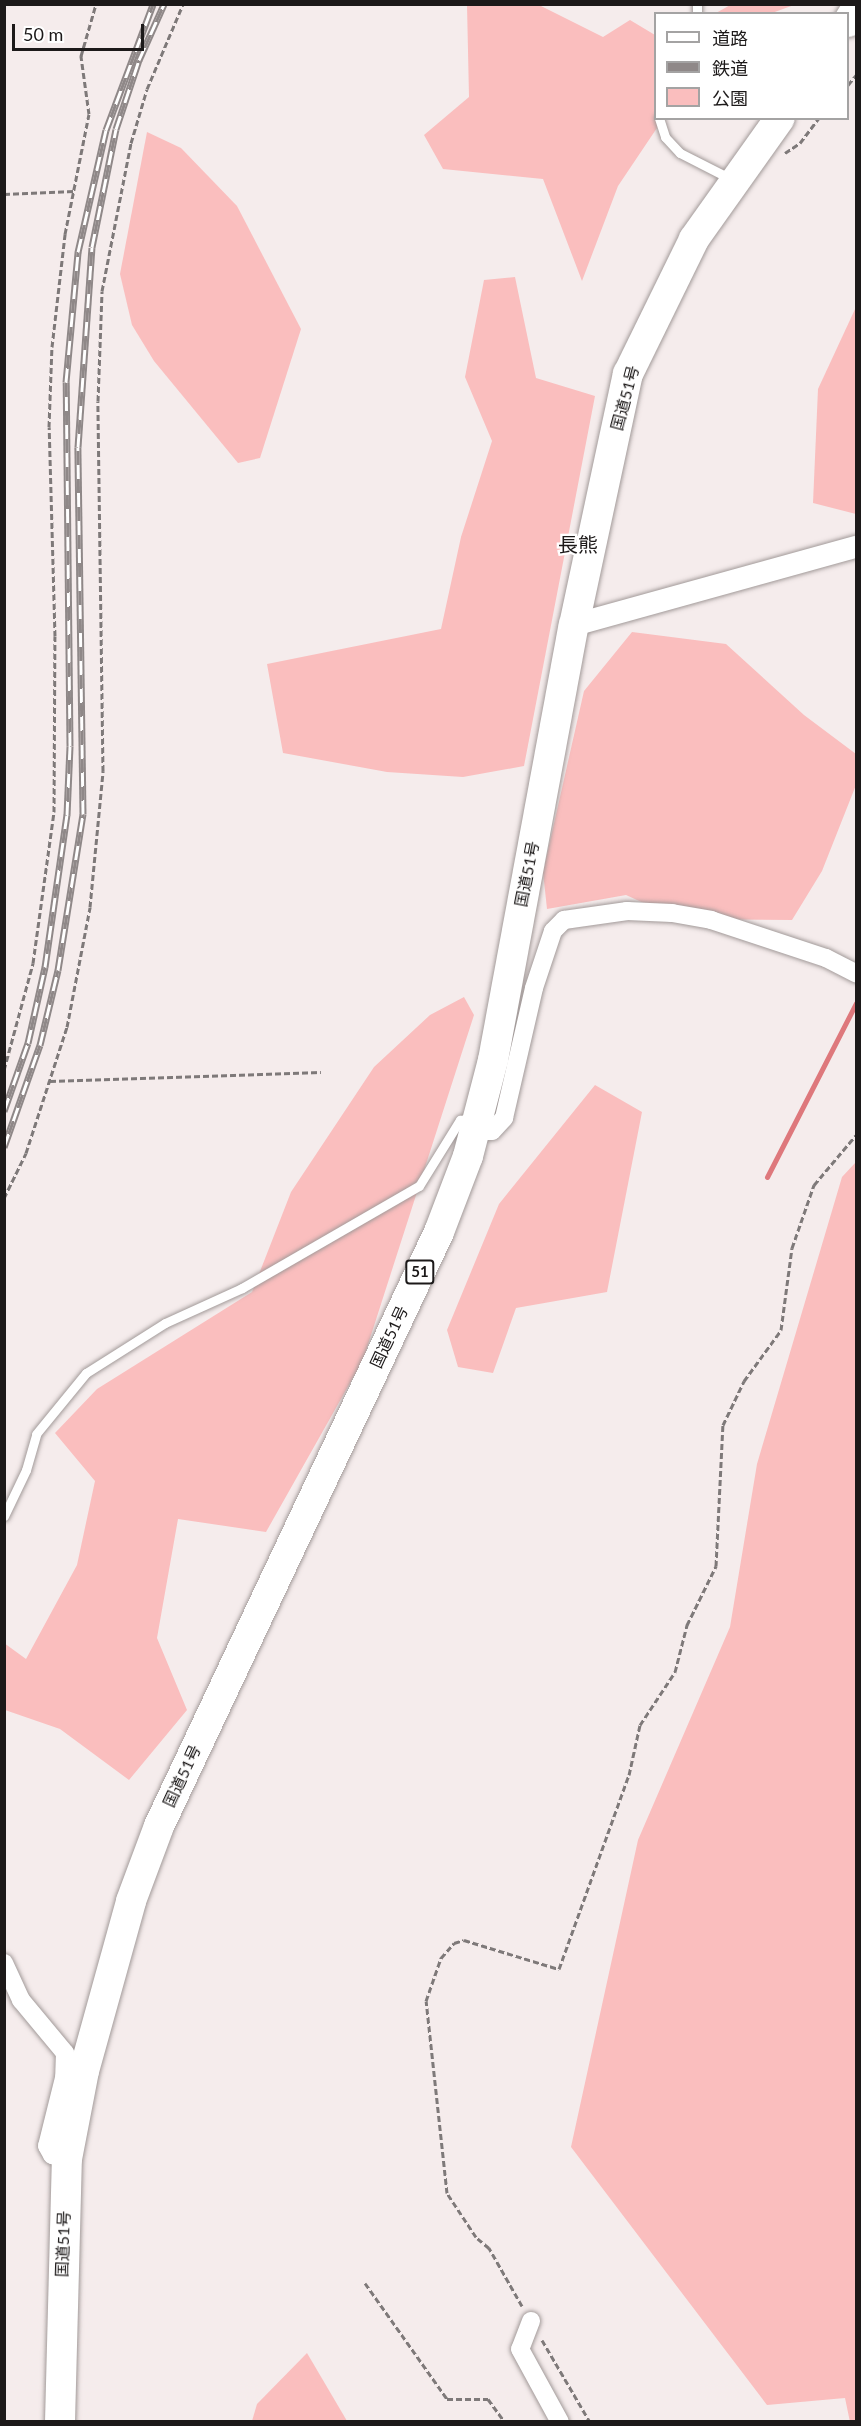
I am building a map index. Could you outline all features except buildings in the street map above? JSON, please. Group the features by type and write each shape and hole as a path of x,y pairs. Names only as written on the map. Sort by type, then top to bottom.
{"highway":[{"name":"国道51号","path":"60,2421 67,2158 84,2071 109,1972 159,1826 439,1232 476,1124 493,1060 574,624 628,374 694,239 779,120"}],"street":[{"path":"574,624 856,548"},
{"path":"476,1124 492,1131 504,1118 534,988 553,931 564,920 627,911 672,913 721,923 826,958 856,973"},
{"path":"4,1963 21,2000 65,2053 64,2078 47,2146 52,2155 67,2158"},
{"path":"531,2320 520,2349 560,2421"}],"lane":[{"path":"660,120 665,137 680,153 735,182"},
{"path":"4,1516 26,1470 36,1434 86,1373 165,1323 242,1288 409,1193 424,1180 460,1120 476,1124"}],"path":[{"path":"4,1070 33,963 54,812 56,648 49,427 52,347 74,191 89,114 81,56 96,4"},
{"path":"4,1198 26,1153 50,1081 79,974 90,907 103,771 98,401 102,291 130,143 147,89 183,4"},
{"path":"4,194 74,191"},
{"path":"50,1081 321,1072"},
{"path":"590,2421 489,2248 476,2237 447,2193 426,2001 441,1958 454,1943 464,1940 560,1969 626,1786 640,1725 675,1672 687,1625 716,1566 723,1425 744,1381 781,1330 792,1248 814,1185 856,1136"},
{"path":"365,2283 447,2399 488,2399 505,2421"}],"green space":[{"path":"732,4 794,4 775,12 718,12"},
{"path":"467,5 539,5 603,37 630,20 654,34 654,120 662,120 618,186 582,281 543,179 443,169 424,135 469,97"},
{"path":"147,132 181,148 237,206 301,329 260,458 238,463 154,361 132,325 120,274"},
{"path":"515,277 536,378 595,396 524,766 463,777 387,772 283,753 267,664 441,629 461,537 492,441 465,377 484,280"},
{"path":"856,307 856,514 813,503 818,389"},
{"path":"632,632 726,644 804,715 856,754 856,785 822,871 792,920 679,919 626,895 547,909 543,872 584,691"},
{"path":"464,997 474,1015 363,1360 266,1532 178,1519 157,1638 187,1710 129,1780 60,1729 5,1710 4,1643 26,1659 77,1565 95,1481 55,1433 97,1389 252,1292 291,1192 374,1067 430,1015"},
{"path":"595,1085 642,1112 607,1292 516,1308 493,1373 458,1367 447,1330 499,1204"},
{"path":"856,1162 856,2421 850,2422 845,2398 767,2405 571,2147 638,1840 730,1627 757,1464 842,1177"},
{"path":"307,2353 347,2421 252,2421 257,2404"}],"waterway":[{"path":"767,1177 856,1003"}],"railway":[{"path":"4,1111 28,1043 45,967 67,815 70,746 66,382 78,252 106,130 153,4"},
{"path":"4,1147 40,1045 58,970 83,814 78,447 92,247 116,129 139,60 164,4"}],"district":[{"name":"長熊","path":"578,544"}]}
